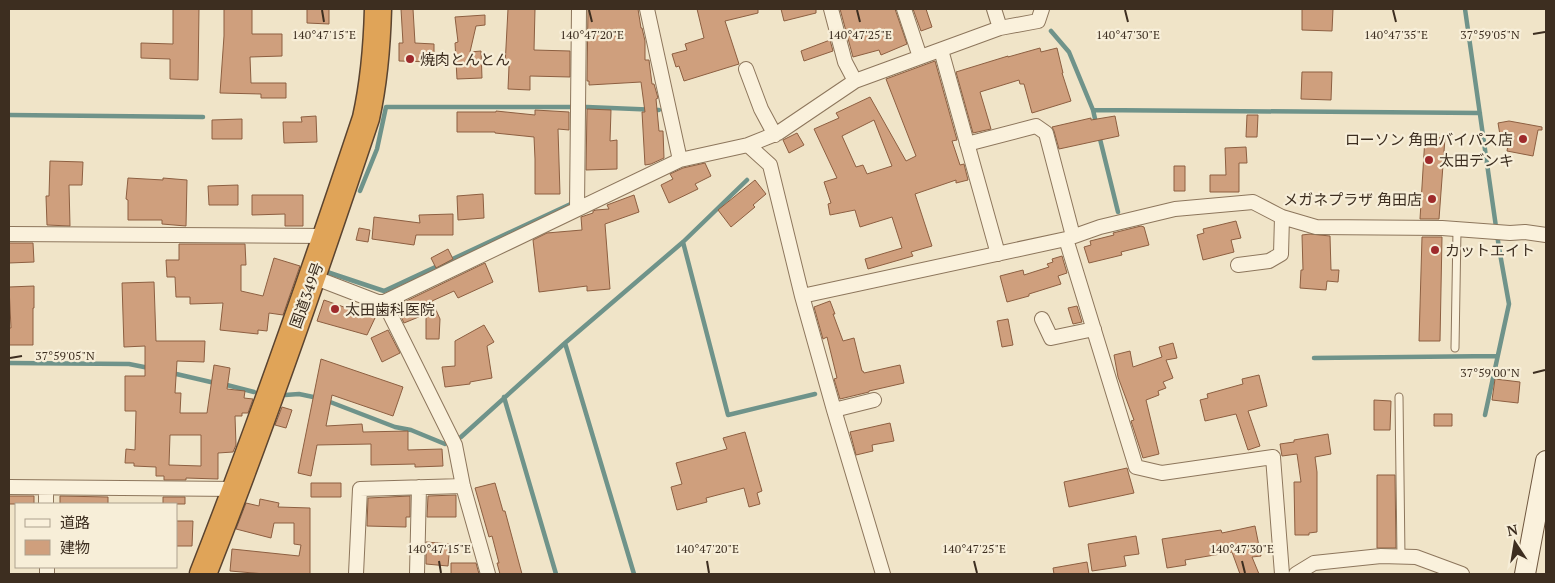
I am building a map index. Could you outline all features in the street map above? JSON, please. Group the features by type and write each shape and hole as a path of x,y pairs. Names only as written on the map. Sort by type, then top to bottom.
{"highway":[{"name":"国道349号","path":"203,574 313,277 366,118 372,94 378,9"}],"street":[{"path":"577,208 579,9"},
{"path":"647,9 680,160"},
{"path":"831,9 845,62 855,81"},
{"path":"904,9 920,57"},
{"path":"994,9 1000,28"},
{"path":"313,277 378,302 384,302 680,160 748,145 775,135 855,81 1000,28 1038,21 1042,9"},
{"path":"940,50 998,254"},
{"path":"746,69 761,109 775,135"},
{"path":"967,144 1036,126 1046,133 1070,238 1094,330 1136,468 1162,472 1273,457 1282,574"},
{"path":"748,145 770,165 802,296 883,574"},
{"path":"802,296 1070,238 1100,227 1175,209 1253,202 1282,217 1316,227 1546,234"},
{"path":"1238,264 1269,261 1281,254 1282,217"},
{"path":"9,234 327,236"},
{"path":"384,302 455,445 463,486 488,574"},
{"path":"1042,319 1052,338 1094,330"},
{"path":"834,410 874,400"},
{"path":"1525,574 1546,461"},
{"path":"356,574 360,488 463,486"},
{"path":"9,487 236,488"},
{"path":"417,574 419,487"},
{"path":"46,488 46,503"},
{"path":"1296,574 1314,563 1381,556 1416,557 1462,574"}],"lane":[{"path":"1455,348 1457,230"},
{"path":"1399,397 1402,557"}],"building":[{"path":"173,9 199,9 198,80 170,79 170,59 141,58 141,43 173,44"},
{"path":"224,9 252,9 252,34 282,34 282,56 250,57 251,83 286,83 286,98 261,98 261,94 220,93"},
{"path":"307,9 329,9 329,24 307,23"},
{"path":"401,9 413,9 415,43 434,44 434,62 399,61 399,43 403,43"},
{"path":"508,9 535,9 534,50 570,51 570,77 530,76 530,90 508,89 509,66 505,66"},
{"path":"588,9 638,9 645,41 645,60 649,60 652,84 654,84 658,98 656,99 659,131 663,131 664,158 651,164 645,165 642,112 645,112 641,82 589,85 589,81 587,81"},
{"path":"697,9 758,9 758,13 725,21 739,64 684,81 679,66 676,67 672,54 687,50 685,44 704,38"},
{"path":"781,9 816,9 816,13 784,21"},
{"path":"840,9 895,9 907,44 881,55 879,50 853,57"},
{"path":"913,9 926,9 932,27 921,31"},
{"path":"1302,9 1333,9 1332,31 1302,30"},
{"path":"485,15 485,25 476,26 470,52 481,51 482,78 457,79 455,43 458,42 455,17"},
{"path":"830,40 833,51 804,61 801,51"},
{"path":"1040,48 1041,52 1057,48 1062,73 1071,101 1032,113 1024,84 1020,84 1019,80 980,92 991,129 973,133 956,72"},
{"path":"935,61 957,140 952,141 960,165 964,164 968,180 956,183 956,180 915,194 932,246 911,252 913,256 868,269 865,259 902,248 892,217 860,227 855,210 830,215 828,204 831,203 824,182 837,178 814,129 839,118 836,113 870,97 906,161 916,156 886,79","holes":["874,120 892,166 867,174 863,165 856,167 842,136"]},
{"path":"1302,72 1332,72 1331,100 1301,99"},
{"path":"587,109 611,110 610,141 617,140 617,169 586,170"},
{"path":"535,110 569,112 569,130 558,129 560,194 535,194 534,137 495,132 457,132 457,112 496,111 535,115"},
{"path":"1247,115 1258,115 1257,137 1246,137"},
{"path":"316,116 317,142 284,143 283,122 302,122 301,117"},
{"path":"1115,116 1119,136 1059,149 1052,127 1091,118 1091,120"},
{"path":"242,119 242,139 212,139 212,120"},
{"path":"1509,121 1542,127 1542,130 1538,130 1533,156 1507,151 1510,134 1500,135 1498,123"},
{"path":"797,133 804,145 789,153 783,140"},
{"path":"1425,137 1445,138 1439,219 1420,219"},
{"path":"1246,147 1247,163 1239,163 1239,192 1210,192 1210,175 1226,175 1225,148"},
{"path":"50,161 83,162 82,185 69,185 70,226 47,225 46,196 49,196"},
{"path":"705,163 711,176 695,184 698,189 669,203 661,185 673,179 670,174 683,168"},
{"path":"1174,166 1185,166 1185,191 1174,191"},
{"path":"128,178 187,180 186,226 162,224 162,220 128,220 128,200 126,199"},
{"path":"755,180 766,194 753,205 755,207 731,227 718,210"},
{"path":"238,185 238,205 209,205 208,186"},
{"path":"483,194 484,218 458,220 457,196"},
{"path":"252,195 303,195 303,226 285,226 285,214 252,215"},
{"path":"634,195 639,212 605,224 610,289 587,291 587,286 539,292 533,240 547,233 582,230 581,217 596,210 609,209 607,205"},
{"path":"453,214 453,235 416,235 414,245 372,239 374,217 420,223 419,215"},
{"path":"1236,221 1241,238 1231,240 1234,252 1203,260 1197,235 1204,233 1203,229"},
{"path":"1141,226 1144,227 1149,245 1121,252 1122,255 1089,263 1084,247 1091,245 1090,241"},
{"path":"359,228 370,230 368,242 356,240"},
{"path":"1302,235 1330,236 1331,270 1339,270 1338,282 1327,281 1326,290 1300,288 1301,270 1303,270"},
{"path":"1422,237 1442,237 1440,341 1419,341"},
{"path":"9,243 33,243 34,262 9,263"},
{"path":"179,244 245,244 246,265 241,265 241,291 263,296 274,258 300,266 283,315 269,313 267,331 258,330 258,334 220,330 223,303 190,304 190,297 176,297 175,277 167,277 166,260 179,260"},
{"path":"448,249 453,259 436,268 431,258"},
{"path":"1062,256 1067,273 1058,276 1061,284 1007,302 1000,276 1023,270 1024,275 1049,267 1047,264 1053,262 1052,259"},
{"path":"485,263 493,282 458,298 454,291 432,301 440,319 439,339 426,339 426,314 404,323 396,306"},
{"path":"154,282 156,341 205,341 204,362 177,361 175,393 181,393 180,413 207,413 214,365 230,368 227,389 245,391 244,398 253,399 248,413 242,413 242,416 235,416 236,445 233,452 218,453 218,479 186,478 186,480 164,480 164,476 156,476 156,467 134,466 134,463 125,463 126,449 135,450 136,411 125,411 125,376 145,376 145,346 124,347 122,283","holes":["170,435 201,435 201,466 169,465"]},
{"path":"34,286 33,345 9,345 9,328 11,328 9,287"},
{"name":"太田歯科医院","path":"324,300 375,318 367,335 317,321"},
{"path":"830,301 843,341 854,338 862,371 864,373 900,365 904,383 840,399 834,379 837,378 827,337 823,339 814,307"},
{"path":"1077,306 1082,322 1073,324 1068,308"},
{"path":"1008,319 1013,345 1002,347 997,321"},
{"path":"484,325 494,342 487,346 492,378 470,382 470,384 445,387 442,367 455,366 455,341"},
{"path":"388,330 400,353 382,362 371,338"},
{"path":"1173,343 1177,358 1166,360 1173,378 1163,382 1166,388 1158,391 1159,395 1146,400 1159,454 1143,458 1131,421 1134,420 1118,377 1114,355 1130,351 1133,367 1162,357 1159,347"},
{"path":"321,359 403,387 393,416 332,395 326,426 362,424 363,432 408,431 408,450 442,449 443,466 415,467 415,464 371,465 371,444 317,445 311,476 298,473"},
{"path":"1259,375 1267,406 1248,411 1260,446 1248,450 1236,414 1205,421 1200,400 1208,398 1207,394 1243,384 1242,379"},
{"path":"1495,379 1520,382 1518,403 1492,400"},
{"path":"1374,400 1391,401 1390,430 1374,430"},
{"path":"282,407 292,410 286,428 275,425"},
{"path":"1434,414 1452,414 1452,426 1434,426"},
{"path":"890,423 894,441 872,445 873,451 856,455 850,432"},
{"path":"745,432 762,491 757,493 760,504 749,507 744,488 706,498 707,502 677,510 671,487 682,484 676,463 727,449 723,438"},
{"path":"1328,434 1331,454 1315,457 1317,472 1317,532 1309,533 1309,535 1295,535 1294,482 1301,482 1297,454 1282,456 1280,444"},
{"path":"1127,468 1134,493 1069,507 1064,482"},
{"path":"1377,475 1395,475 1396,548 1377,548"},
{"path":"311,483 341,483 341,497 311,497"},
{"path":"495,483 503,511 505,511 522,574 500,574 492,536 489,537 475,488"},
{"path":"456,495 456,517 427,517 428,496"},
{"path":"9,496 34,496 34,503 9,504"},
{"path":"60,496 108,497 108,503 60,503"},
{"path":"410,496 410,517 406,517 406,527 367,526 368,498"},
{"path":"163,497 185,497 185,504 163,503"},
{"path":"260,499 279,503 278,507 310,508 310,574 265,574 230,571 232,549 299,556 301,545 294,544 294,523 274,523 271,538 236,529 246,503 259,506"},
{"path":"178,521 193,521 192,546 178,546"},
{"path":"1255,526 1261,556 1252,557 1259,574 1240,574 1232,552 1185,560 1186,565 1167,568 1162,539 1221,530 1222,533"},
{"path":"1136,536 1139,554 1124,556 1126,566 1092,571 1088,544"},
{"path":"426,542 450,544 448,566 426,564"},
{"path":"1087,562 1089,574 1054,574 1053,568"},
{"path":"451,563 476,563 479,574 451,574"}],"waterway":[{"path":"1465,9 1499,248 1509,304 1485,415"},
{"path":"1051,31 1069,52 1093,110 1096,123"},
{"path":"360,191 377,149 386,107 587,107 659,110"},
{"path":"1093,110 1480,113"},
{"path":"9,115 203,117"},
{"path":"1099,135 1118,212"},
{"path":"461,437 565,343 683,242 747,180"},
{"path":"327,272 384,291 575,202"},
{"path":"683,242 728,415 815,394"},
{"path":"565,343 634,574"},
{"path":"1314,358 1497,356"},
{"path":"9,363 129,364 149,368"},
{"path":"172,373 215,383"},
{"path":"223,384 254,392"},
{"path":"285,395 299,394 318,398"},
{"path":"504,397 556,574"},
{"path":"325,400 445,444"}],"place":[{"name":"焼肉とんとん","path":"410,59"},
{"name":"ローソン 角田バイパス店","path":"1523,139"},
{"name":"太田デンキ","path":"1429,160"},
{"name":"メガネプラザ 角田店","path":"1432,199"},
{"name":"カットエイト","path":"1435,250"},
{"name":"太田歯科医院","path":"335,309"}]}
